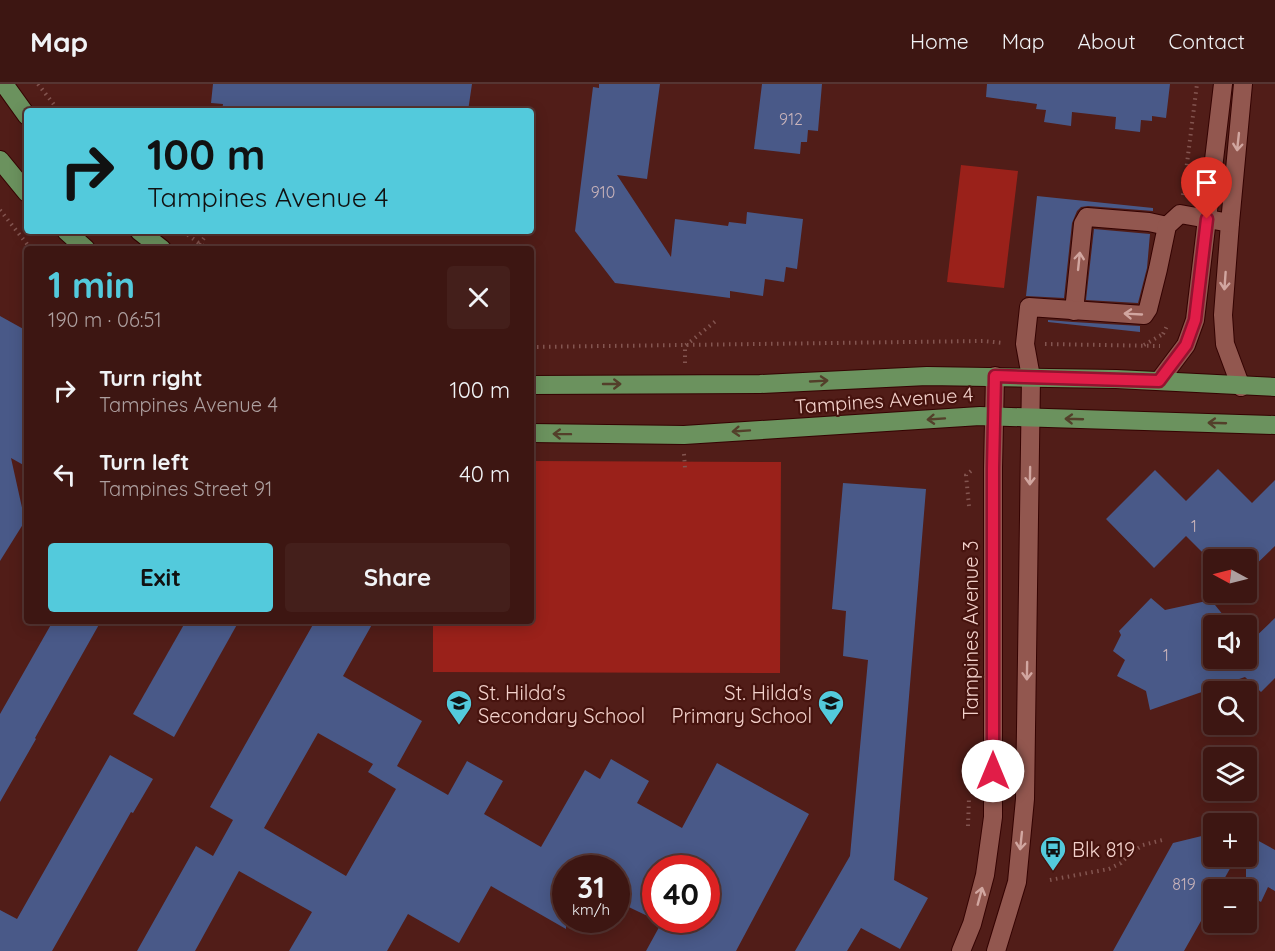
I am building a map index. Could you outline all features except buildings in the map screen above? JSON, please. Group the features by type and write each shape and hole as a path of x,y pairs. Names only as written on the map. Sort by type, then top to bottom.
{"main road":[{"path":"4,84 24,112"},
{"path":"0,160 24,189"},
{"path":"69,234 83,246"},
{"path":"143,234 158,246"},
{"name":"Tampines Avenue 4","path":"534,385 760,384 927,376 1031,376 1275,387"},
{"name":"Tampines Avenue 4","path":"534,433 684,435 980,416 1275,425"}],"street":[{"path":"1159,381 1186,345 1195,320 1223,84"},
{"path":"1241,387 1225,344 1222,315 1243,84"},
{"path":"996,951 1017,882 1025,799 1031,376 1025,344 1029,307 1143,315 1148,309 1167,226 1180,214 1230,223"},
{"path":"1074,311 1083,224 1087,217 1149,222 1167,226"},
{"name":"Tampines Avenue 3","path":"961,951 972,924 985,875 993,817 995,376"}],"path":[{"path":"39,84 56,108"},
{"path":"0,210 29,246"},
{"path":"187,234 204,246"},
{"path":"200,244 207,234"},
{"path":"685,346 717,320"},
{"path":"534,347 983,341 1143,346"},
{"path":"1050,880 1109,869 1121,863 1143,845 1166,839"}],"shaded area":[{"path":"961,165 1018,171 1004,288 947,282"},
{"path":"534,461 781,462 780,673 433,672 433,624 534,624"}],"place":[{"name":"St. Hilda's Secondary School","path":"459,726"},
{"name":"St. Hilda's Primary School","path":"831,726"},
{"name":"Blk 819","path":"1053,872"}],"route":[{"path":"993,771 995,376 1159,381 1186,345 1195,320 1207,219"}]}
